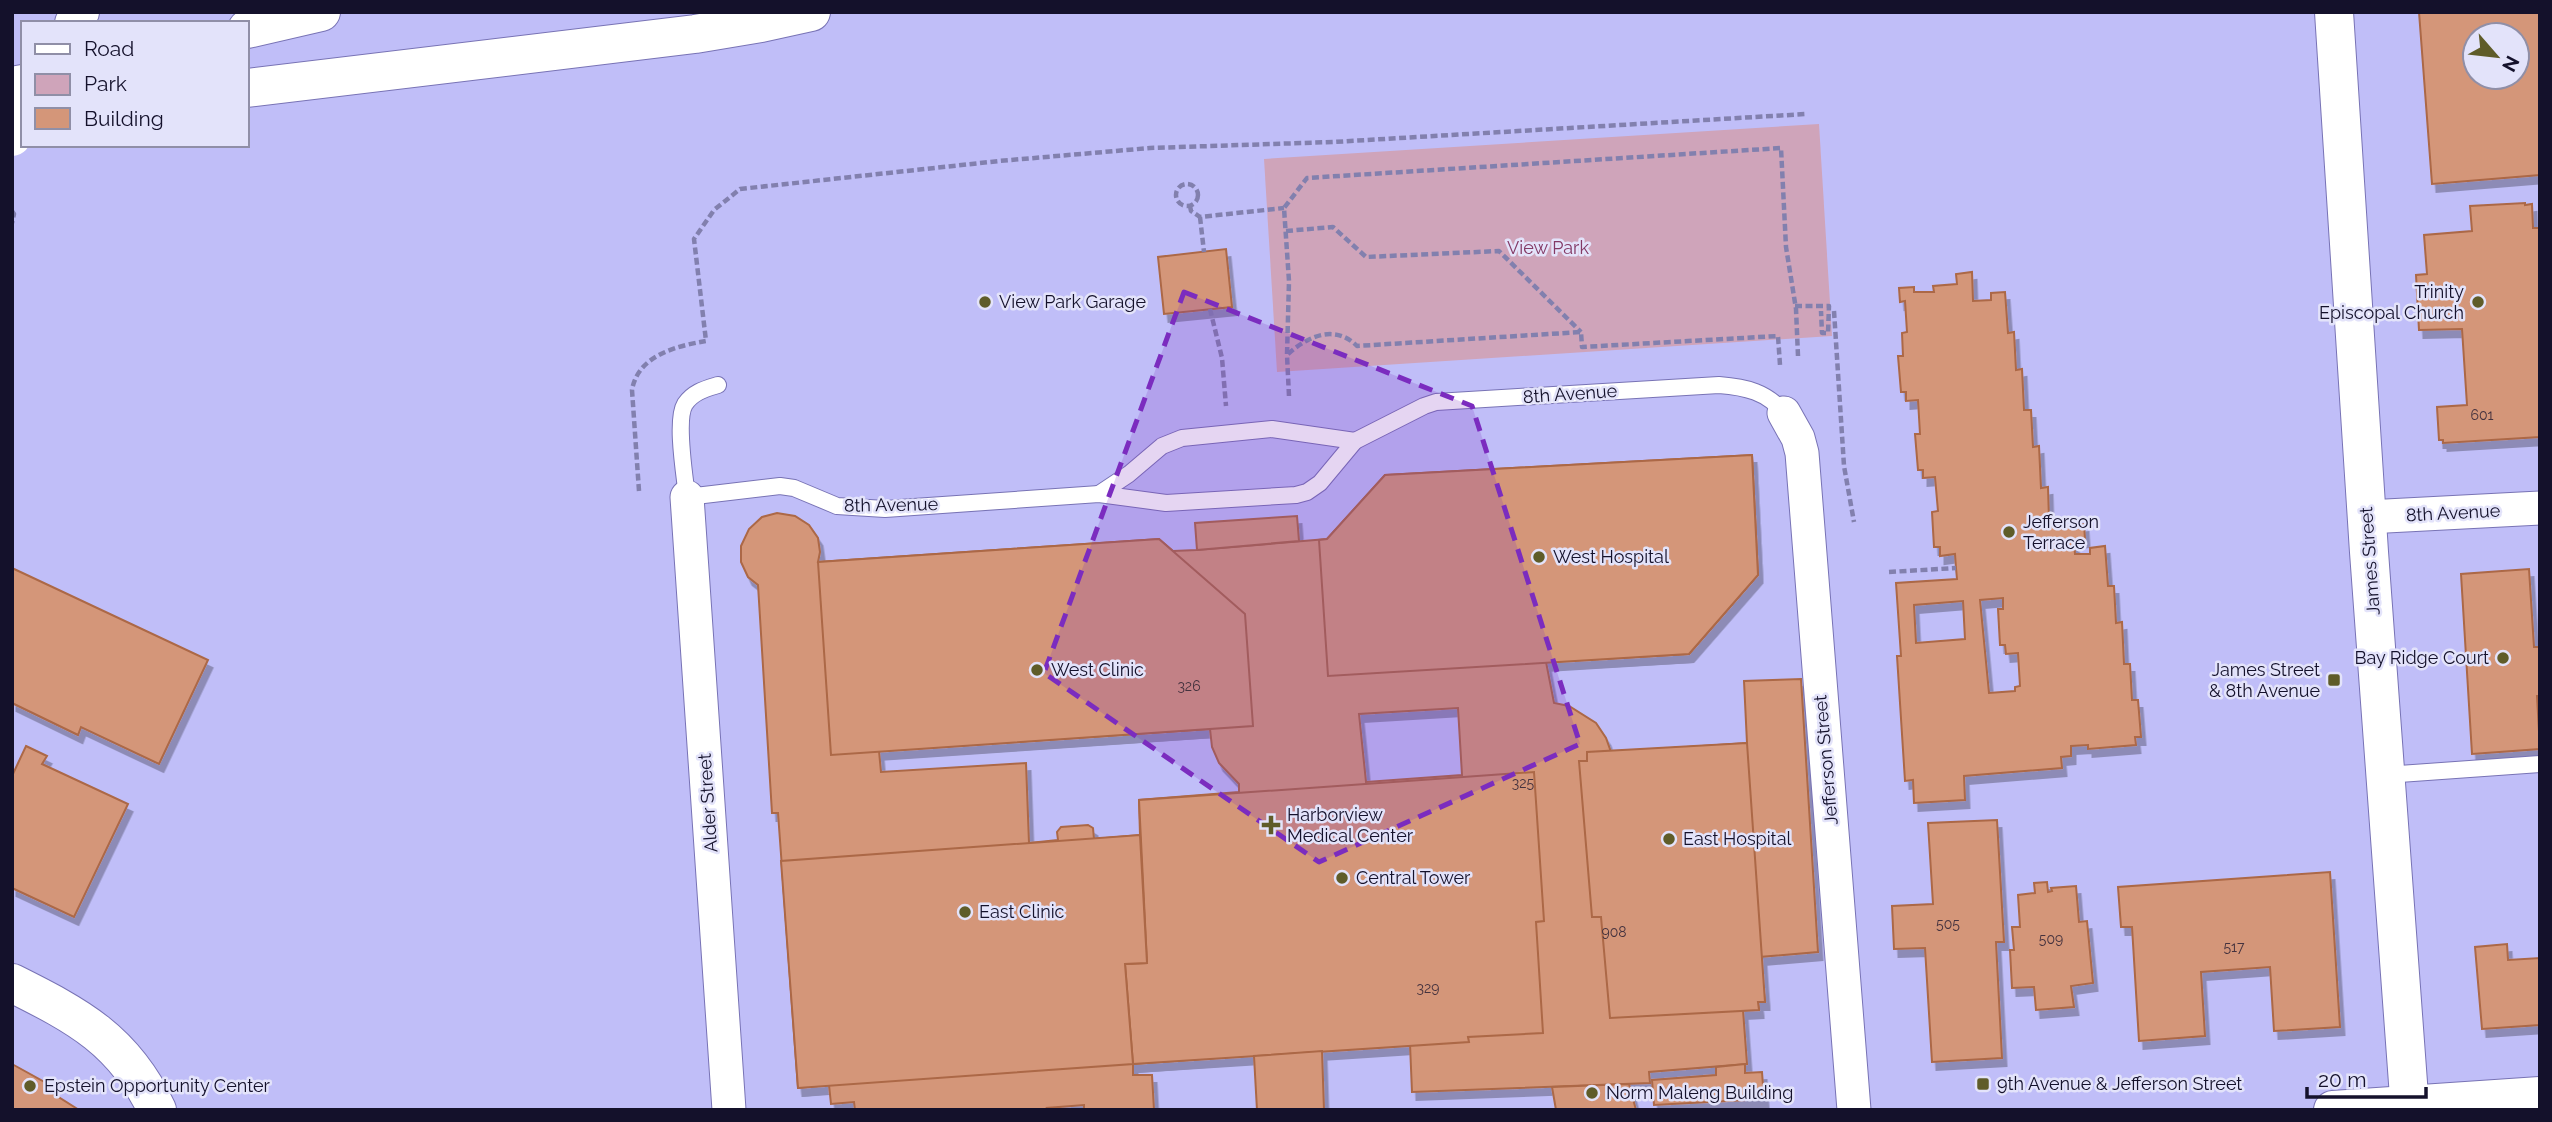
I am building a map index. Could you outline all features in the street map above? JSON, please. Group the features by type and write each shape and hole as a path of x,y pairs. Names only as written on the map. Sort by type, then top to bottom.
{"main road":[{"path":"248,29 321,12"},
{"path":"248,88 695,34 811,12"},
{"name":"James Street","path":"2333,12 2410,1107"},
{"path":"12,983 67,1010 98,1032 131,1066 157,1110"},
{"path":"2333,1110 2410,1107 2540,1096"}],"street":[{"name":"Jefferson Street","path":"1784,414 1798,438 1803,461 1854,1110"},
{"name":"Alder Street","path":"687,497 729,1110"},
{"name":"8th Avenue","path":"2367,517 2540,508"}],"lane":[{"path":"687,497 681,412 692,396 718,385"},
{"name":"8th Avenue","path":"687,497 780,486 794,488 837,506 884,509 1099,494 1166,503 1296,495 1307,492 1320,483 1355,441 1436,402 1719,385 1753,390 1776,403 1784,414"},
{"name":"8th Avenue","path":"1099,494 1129,474 1161,446 1182,438 1272,429 1355,441"},
{"path":"2385,775 2540,764"}],"path":[{"path":"639,491 632,390 634,380 653,357 680,345 706,341 694,239 713,210 740,189 1150,148 1333,142 1806,114"},
{"path":"1289,396 1289,281 1284,208 1307,178 1781,148 1786,247 1795,306 1798,356"},
{"path":"1190,206 1198,198 1197,191 1192,186 1182,186 1177,191 1177,198 1180,203 1190,206 1200,217 1284,208"},
{"path":"12,211 12,223"},
{"path":"1200,217 1204,252"},
{"path":"1286,231 1333,226 1366,257 1499,250 1581,332 1582,347 1779,336 1780,365"},
{"path":"1795,306 1829,306 1828,333 1822,333 1821,311"},
{"path":"1210,309 1222,358 1226,411"},
{"path":"1835,311 1844,466 1854,522"},
{"path":"1287,355 1301,342 1318,335 1334,334 1349,338 1357,346 1581,332"},
{"path":"1889,572 1956,568"}],"highlighted area":[{"path":"1184,292 1472,406 1580,744 1319,862 1044,673"}],"green space":[{"name":"View Park","path":"1819,124 1832,336 1277,372 1264,159"}],"building":[{"path":"2419,12 2540,12 2540,175 2432,184"},
{"name":"Trinity Episcopal Church","path":"2532,204 2533,228 2540,228 2540,437 2443,443 2443,440 2439,440 2437,407 2467,405 2462,329 2419,330 2416,275 2427,274 2424,235 2472,231 2470,206"},
{"path":"1226,249 1232,307 1164,314 1158,257"},
{"name":"Jefferson Terrace","path":"1972,272 1973,301 1991,300 1991,293 2005,292 2008,333 2014,332 2016,370 2022,369 2024,410 2031,410 2033,447 2039,446 2041,488 2048,487 2049,520 2062,519 2063,526 2084,524 2085,539 2074,540 2075,554 2090,554 2090,548 2105,546 2108,586 2114,586 2116,623 2122,622 2124,664 2130,664 2132,700 2138,700 2141,737 2135,737 2136,745 2088,749 2088,745 2071,746 2071,756 2061,757 2062,768 1964,776 1965,800 1914,803 1913,780 1905,781 1897,656 1901,656 1896,583 1957,579 1955,554 1940,556 1940,547 1934,547 1932,512 1938,511 1935,477 1923,478 1923,470 1918,470 1915,434 1920,434 1918,400 1906,401 1906,392 1901,392 1898,356 1903,356 1902,333 1907,332 1905,301 1900,302 1899,288 1914,287 1914,292 1934,292 1933,286 1957,284 1956,274","holes":["2003,598 2003,609 1998,609 2000,645 2005,645 2006,654 2018,653 2020,686 2015,687 2015,691 1989,693 1980,600","1963,601 1965,639 1916,643 1914,605"]},
{"path":"1752,455 1758,575 1689,654 1546,662 1554,703 1569,706 1596,723 1611,752 1747,743 1744,681 1801,679 1818,952 1760,957 1765,1002 1758,1002 1759,1010 1743,1010 1747,1064 1649,1072 1650,1083 1412,1092 1410,1044 1133,1064 1133,1075 1152,1075 1154,1110 1084,1110 1084,1105 1047,1108 1048,1110 855,1110 854,1102 831,1104 829,1085 798,1088 778,813 772,813 758,585 748,577 741,562 741,546 749,529 762,517 777,513 795,516 809,525 818,538 818,562 1159,539 1173,551 1327,539 1385,475","holes":["1458,708 1462,775 1366,782 1359,714","1210,729 1212,747 1219,763 1239,784 1239,792 1139,800 1140,835 1094,839 1093,828 1088,825 1061,827 1057,832 1058,840 1029,843 1026,763 881,772 879,751"]},
{"name":"West Hospital","path":"1752,455 1758,575 1689,654 1328,676 1319,540 1327,539 1385,475"},
{"path":"1297,516 1299,541 1197,550 1195,523"},
{"name":"West Clinic","path":"1159,539 1245,614 1253,726 831,755 818,562"},
{"path":"12,568 208,660 159,764 81,727 78,735 12,703"},
{"name":"Bay Ridge Court","path":"2529,569 2534,647 2540,647 2540,696 2537,696 2540,749 2472,754 2461,574"},
{"name":"East Hospital","path":"1747,743 1765,1002 1758,1002 1759,1010 1610,1018 1601,917 1592,917 1579,761 1587,761 1587,752"},
{"path":"26,746 47,756 42,764 128,804 74,917 12,888 12,776"},
{"name":"Central Tower","path":"1534,772 1544,921 1536,922 1543,1033 1468,1037 1469,1042 1133,1064 1125,964 1147,963 1139,800"},
{"path":"1997,820 2004,942 1996,942 2002,1058 1932,1062 1925,948 1894,949 1892,906 1933,904 1928,823"},
{"name":"East Clinic","path":"1140,835 1147,963 1125,964 1133,1064 798,1088 781,861"},
{"path":"2330,872 2340,1027 2274,1031 2270,967 2201,972 2205,1036 2139,1041 2132,927 2121,927 2118,887"},
{"path":"2047,882 2048,892 2052,891 2051,888 2076,886 2079,922 2087,921 2093,983 2071,986 2074,1007 2036,1010 2034,987 2012,988 2010,950 2014,950 2012,927 2020,927 2018,895 2035,893 2034,883"},
{"path":"2507,944 2508,960 2540,958 2540,1025 2482,1029 2475,947"},
{"path":"1322,1051 1324,1110 1257,1110 1254,1056"},
{"name":"Epstein Opportunity Center","path":"12,1064 48,1084 46,1089 79,1110 12,1110"},
{"path":"1745,1064 1745,1073 1762,1072 1764,1099 1654,1105 1652,1080 1716,1075 1716,1067"},
{"name":"Norm Maleng Building","path":"1629,1084 1636,1110 1556,1110 1552,1087"}],"place":[{"name":"View Park Garage","path":"985,302"},
{"name":"Trinity Episcopal Church","path":"2478,302"},
{"name":"Jefferson Terrace","path":"2009,532"},
{"name":"West Hospital","path":"1539,557"},
{"name":"Bay Ridge Court","path":"2503,658"},
{"name":"West Clinic","path":"1037,670"},
{"name":"James Street & 8th Avenue","path":"2334,680"},
{"name":"Harborview Medical Center","path":"1271,825"},
{"name":"East Hospital","path":"1669,839"},
{"name":"Central Tower","path":"1342,878"},
{"name":"East Clinic","path":"965,912"},
{"name":"9th Avenue & Jefferson Street","path":"1983,1084"},
{"name":"Epstein Opportunity Center","path":"30,1086"},
{"name":"Norm Maleng Building","path":"1592,1093"}]}
